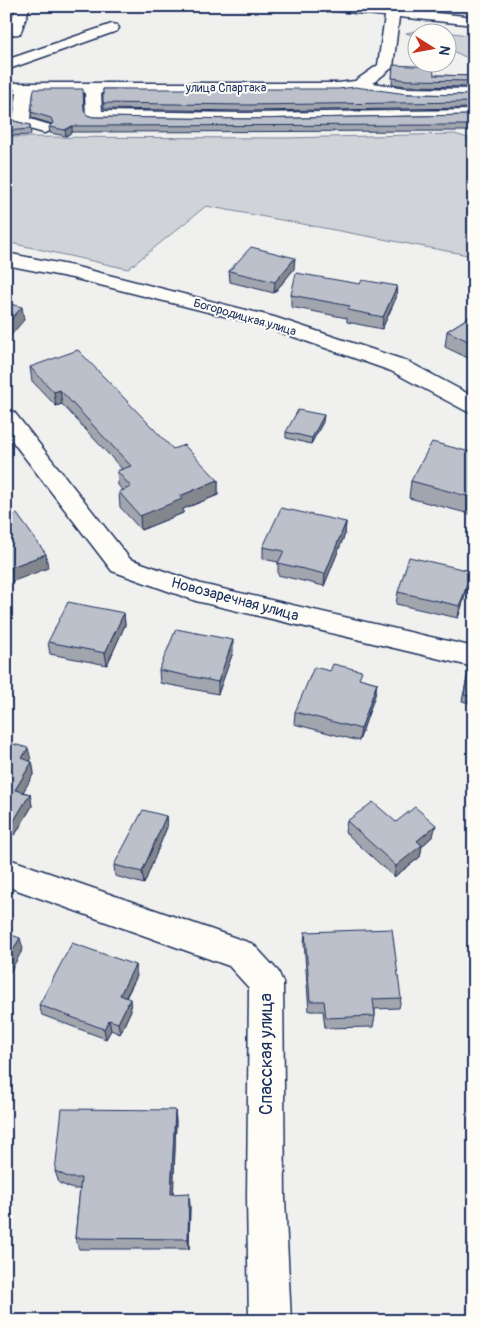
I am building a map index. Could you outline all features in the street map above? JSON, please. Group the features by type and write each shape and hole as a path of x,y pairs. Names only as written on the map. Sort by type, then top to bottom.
{"street":[{"path":"6,6 23,6 15,31 6,31"},
{"path":"328,6 474,21"},
{"path":"471,6 474,11"},
{"name":"улица Спартака","path":"6,88 26,88 61,94 93,88 303,95 359,85 385,67 392,14"},
{"path":"6,66 112,28"},
{"path":"359,85 406,94 474,94"},
{"path":"26,88 21,122 44,128"},
{"path":"93,88 94,116 245,113 413,117 474,115"},
{"path":"406,94 413,117"},
{"name":"Богородицкая улица","path":"6,259 73,272 267,321 398,366 474,406"},
{"name":"Новозаречная улица","path":"6,418 121,565 196,592 474,657"},
{"name":"Спасская улица","path":"6,872 241,955 266,982 266,1198 270,1321"}],"shaded area":[{"path":"458,34 474,36 474,61 458,54"},
{"path":"455,134 474,140 474,259 468,255 206,206 128,269 6,242 6,137 286,138"}],"building":[{"path":"393,65 408,66 408,72 434,72 434,75 474,76 474,81 407,80 392,78"},
{"path":"355,87 407,94 474,95 474,102 246,105 103,103 103,89 338,89"},
{"path":"6,89 14,89 11,117 14,121 30,125 30,129 6,131"},
{"path":"34,89 83,89 84,111 87,115 93,117 246,119 474,115 474,125 72,126 65,130 49,127 53,123 51,118 31,112"},
{"path":"251,247 295,258 275,282 229,271"},
{"path":"296,273 360,284 362,280 397,286 383,317 348,310 350,306 291,295"},
{"path":"6,303 22,307 6,325"},
{"path":"474,314 474,344 447,331"},
{"path":"78,350 173,449 184,445 218,480 180,496 182,499 140,516 119,492 131,487 117,471 131,466 60,390 54,392 30,367"},
{"path":"298,410 324,415 312,438 286,432"},
{"path":"432,442 474,453 474,498 411,481"},
{"path":"281,508 346,522 325,574 278,563 284,551 263,547"},
{"path":"17,514 46,554 6,569 6,518"},
{"path":"409,557 471,571 460,606 398,592"},
{"path":"68,602 124,613 105,653 48,642"},
{"path":"176,629 233,640 218,682 159,670"},
{"path":"333,664 362,671 359,678 377,683 361,729 295,712 314,667 330,671"},
{"path":"469,668 474,669 474,697 464,695"},
{"path":"6,742 28,748 22,758 32,762 15,790 30,794 12,824 6,822"},
{"path":"373,802 396,822 415,807 436,825 417,841 422,845 396,866 347,821"},
{"path":"143,810 166,816 142,872 114,865"},
{"path":"392,929 401,998 373,999 375,1016 326,1018 324,1001 310,1001 305,932"},
{"path":"6,933 20,938 6,962"},
{"path":"72,943 135,965 120,995 130,999 118,1023 109,1020 104,1029 39,1005"},
{"path":"62,1109 175,1110 171,1194 189,1193 188,1239 75,1238 81,1178 70,1178 55,1171"}]}
